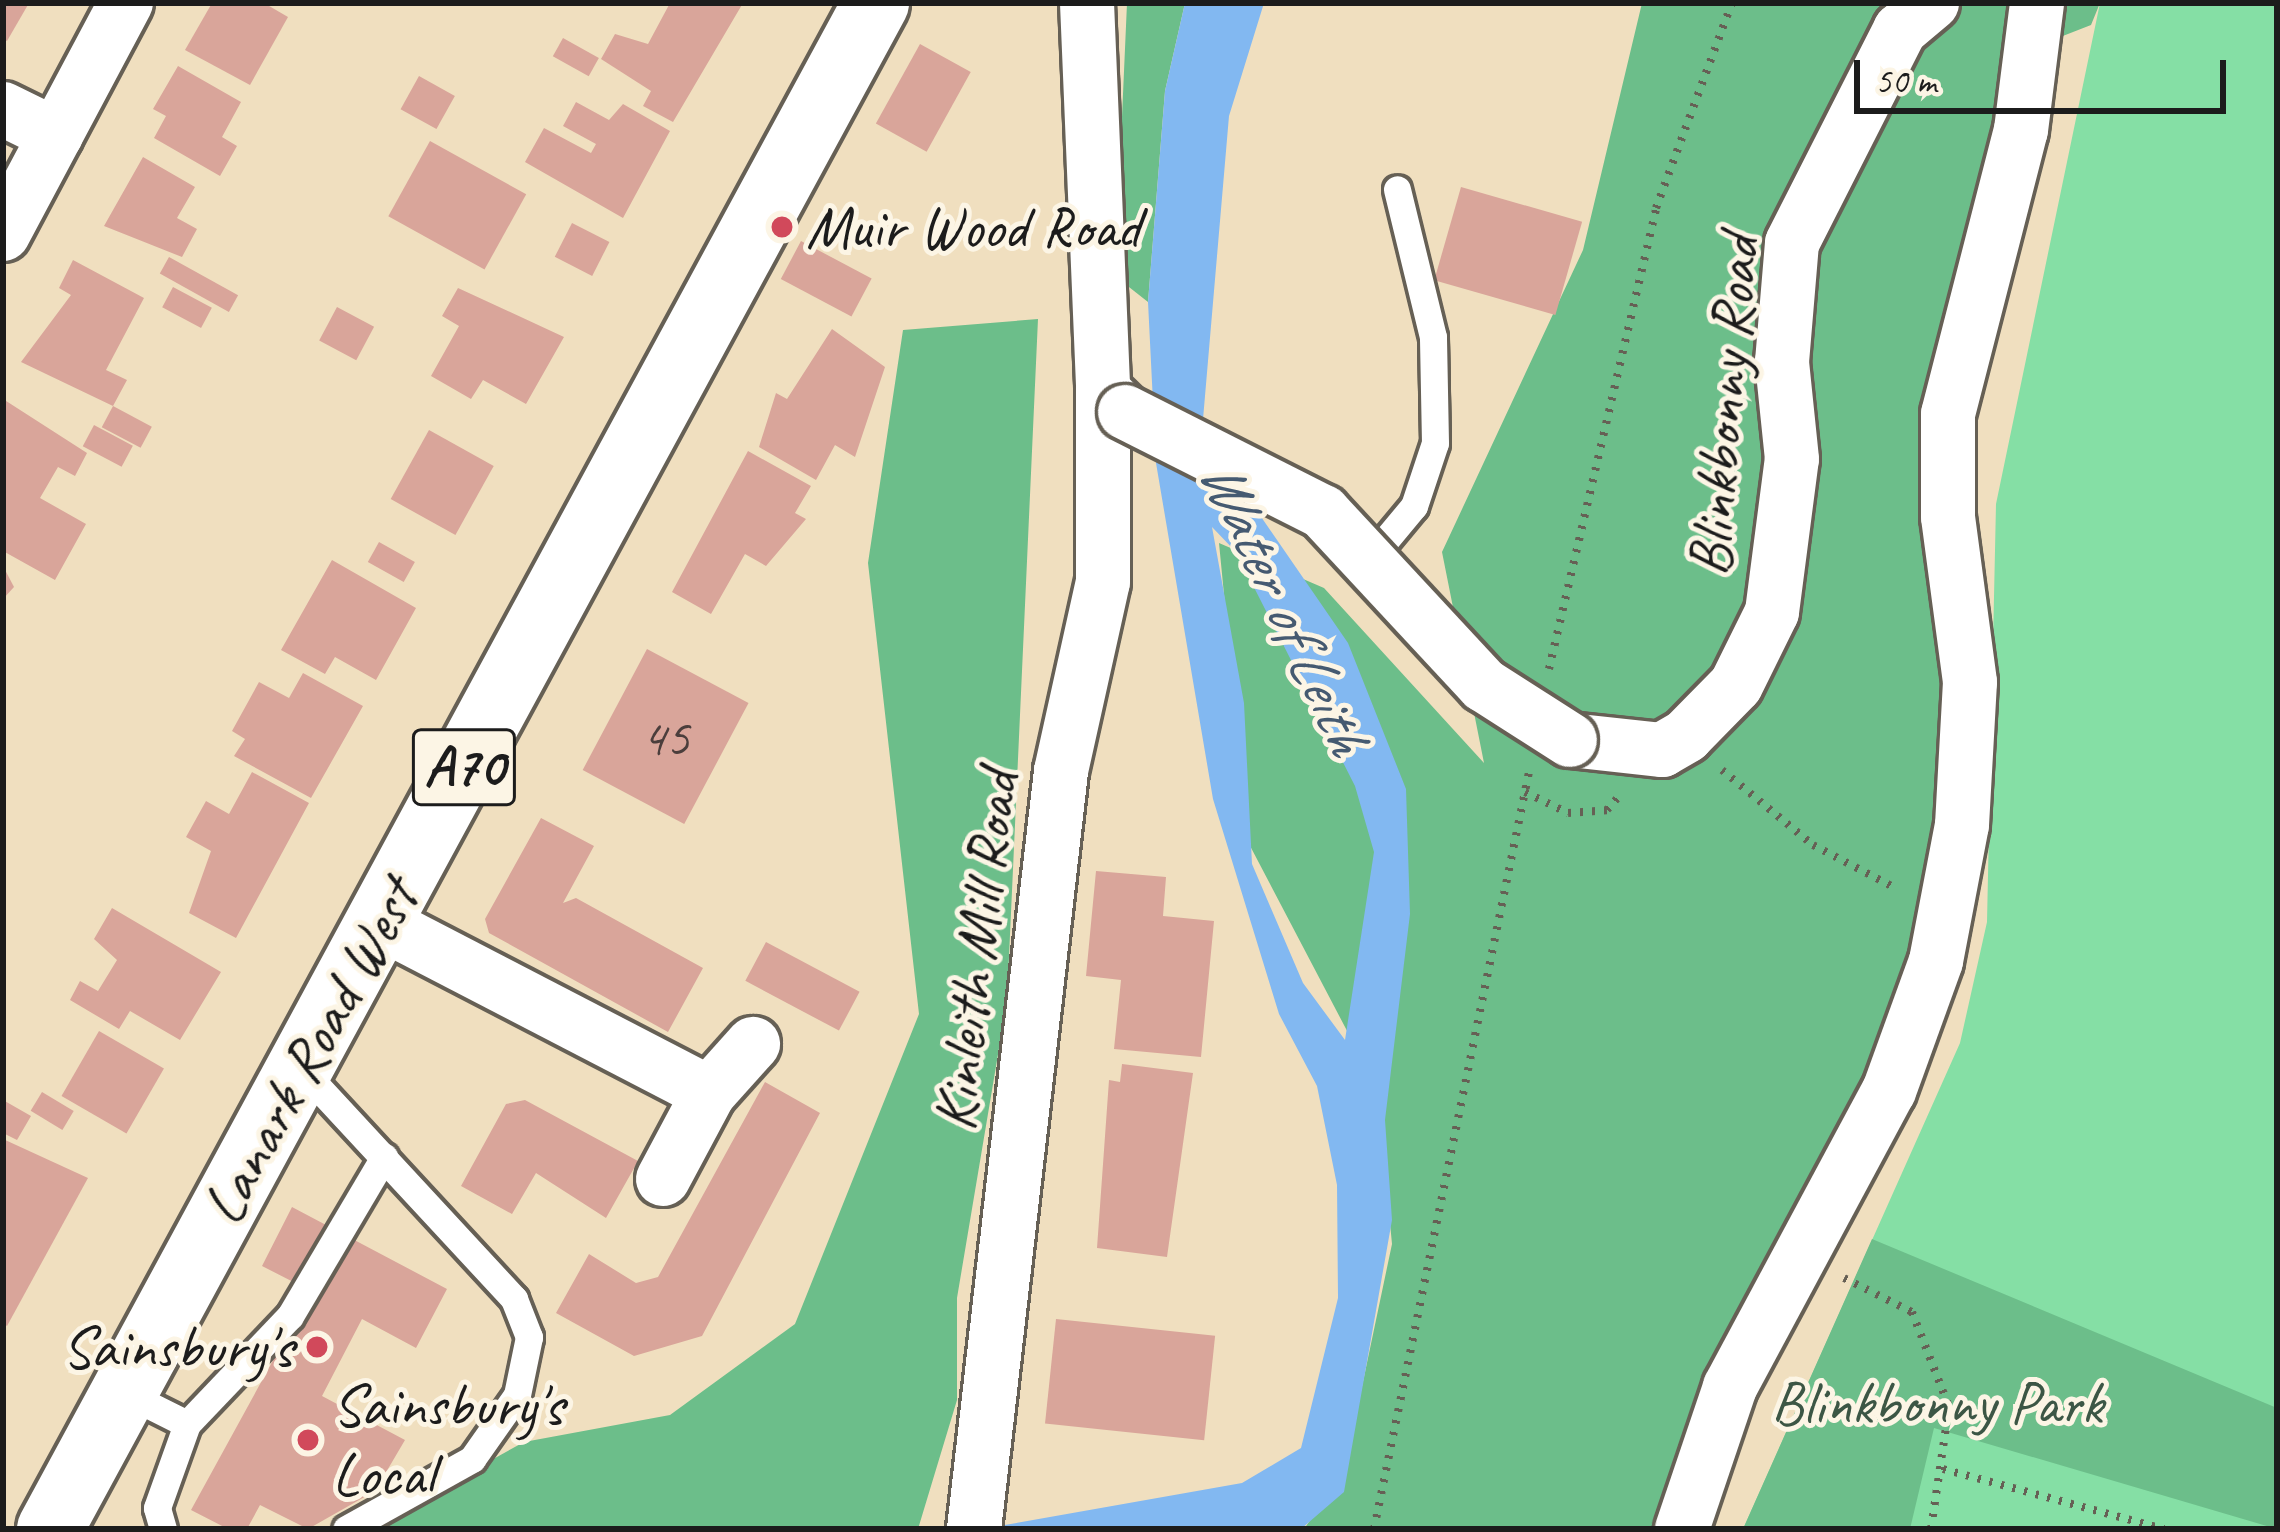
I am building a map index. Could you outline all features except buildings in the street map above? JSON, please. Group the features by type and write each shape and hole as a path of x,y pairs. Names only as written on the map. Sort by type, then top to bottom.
{"main road":[{"name":"Lanark Road West","path":"50,1529 303,1072 876,3"}],"street":[{"path":"3,234 126,3"},
{"path":"1087,3 1101,138 1114,402 1279,484 1370,560 1484,685 1570,740 1662,750 1686,736"},
{"name":"Blinkbonny Road","path":"1686,736 1736,685 1772,612 1792,459 1782,362 1792,243 1900,30 1932,3"},
{"path":"1682,1529 1730,1387 1889,1091 1946,915 1970,682 1948,517 1948,414 2021,130 2037,3"},
{"path":"3,109 56,135"},
{"name":"Kinleith Mill Road","path":"974,1529 1061,771 1103,582 1114,402"},
{"path":"380,923 709,1093"},
{"path":"662,1179 709,1093 753,1044"}],"lane":[{"path":"1370,560 1414,506 1435,443 1433,338 1397,189"},
{"path":"303,1072 514,1299 529,1337 517,1396 472,1459 346,1529"},
{"path":"164,1529 157,1508 187,1424 290,1316 384,1157"},
{"path":"125,1393 187,1424"}],"path":[{"path":"1686,736 1813,845 1946,915"},
{"path":"1525,792 1568,812"},
{"path":"1800,1256 1912,1312 1949,1407 1931,1529"},
{"path":"1943,1469 2164,1529"}],"green space":[{"path":"1127,3 1185,3 1165,91 1148,302 1115,276"},
{"path":"1642,3 2100,3 2091,25 2024,51 1949,372 1950,757 1892,1035 1657,1529 1304,1529 1344,1472 1392,1244 1377,1088 1248,842 1219,543 1324,588 1484,763 1442,552 1583,250"},
{"path":"2100,3 2277,3 2277,1529 1743,1529 1960,1043 1987,922 1996,504"},
{"path":"1038,319 1007,1001 957,1298 957,1400 918,1529 367,1529 524,1442 670,1415 795,1324 919,1014 868,563 903,330"},
{"name":"Blinkbonny Park","path":"1872,1239 2277,1408 2277,1529 1934,1428 1910,1529 1743,1529"}],"water":[{"name":"Water of Leith","path":"1185,3 1264,3 1229,116 1202,431 1348,643 1406,789 1410,914 1385,1120 1392,1220 1344,1492 1301,1529 982,1529 1242,1483 1301,1448 1338,1298 1337,1185 1317,1086 1279,1014 1213,799 1156,463 1148,302 1165,91","holes":["1212,527 1236,552 1355,786 1374,852 1345,1040 1303,983 1252,864 1244,703"]}],"place":[{"name":"Muir Wood Road","path":"782,227"},
{"name":"Sainsbury's","path":"317,1347"},
{"name":"Sainsbury's Local","path":"308,1440"}]}
